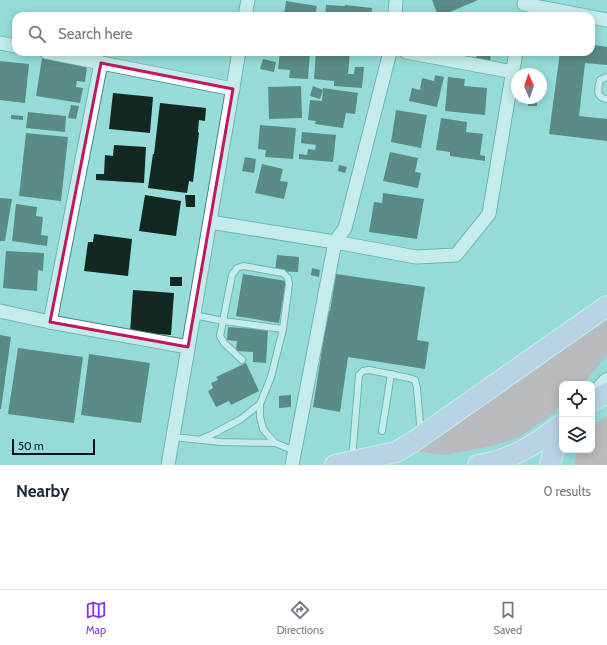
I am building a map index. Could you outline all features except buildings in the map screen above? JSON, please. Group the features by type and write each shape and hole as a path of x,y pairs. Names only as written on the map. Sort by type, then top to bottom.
{"main road":[{"path":"343,463 396,452 413,442 607,306"},
{"path":"595,399 607,393"},
{"path":"478,465 502,459 522,451 559,426"},
{"path":"550,465 555,444 559,438"}],"street":[{"path":"246,12 248,0"},
{"path":"394,12 396,0"},
{"path":"524,7 558,12"},
{"path":"595,18 607,20"},
{"path":"0,43 12,45"},
{"path":"66,56 233,88"},
{"path":"168,465 238,56"},
{"path":"292,465 335,242 345,228 389,56"},
{"path":"427,56 511,72"},
{"path":"514,68 515,56"},
{"path":"50,322 101,63"},
{"path":"210,222 335,242 416,257 456,254 489,214 511,84"},
{"path":"0,311 50,322 188,347"},
{"path":"595,394 607,380"}],"lane":[{"path":"607,77 600,80 598,89 602,98 607,99"},
{"path":"242,360 224,343 220,336 232,275 237,268 243,266 283,273 288,278 289,284 283,329 279,350 271,377 260,404 260,417 263,429 275,443"},
{"path":"194,315 224,321 283,329"},
{"path":"343,463 359,375 362,371 369,370 415,380 418,388 420,424 426,434"},
{"path":"382,431 391,374"},
{"path":"199,440 241,419 260,404"},
{"path":"173,437 221,442 275,443 295,451"}],"highlighted area":[{"path":"101,63 233,89 188,347 50,322"}],"shaded area":[{"path":"607,313 607,355 585,381 559,381 559,407 550,416 518,438 488,447 445,455 416,451"},
{"path":"607,416 607,465 574,465 576,453 595,453 595,425"}]}
